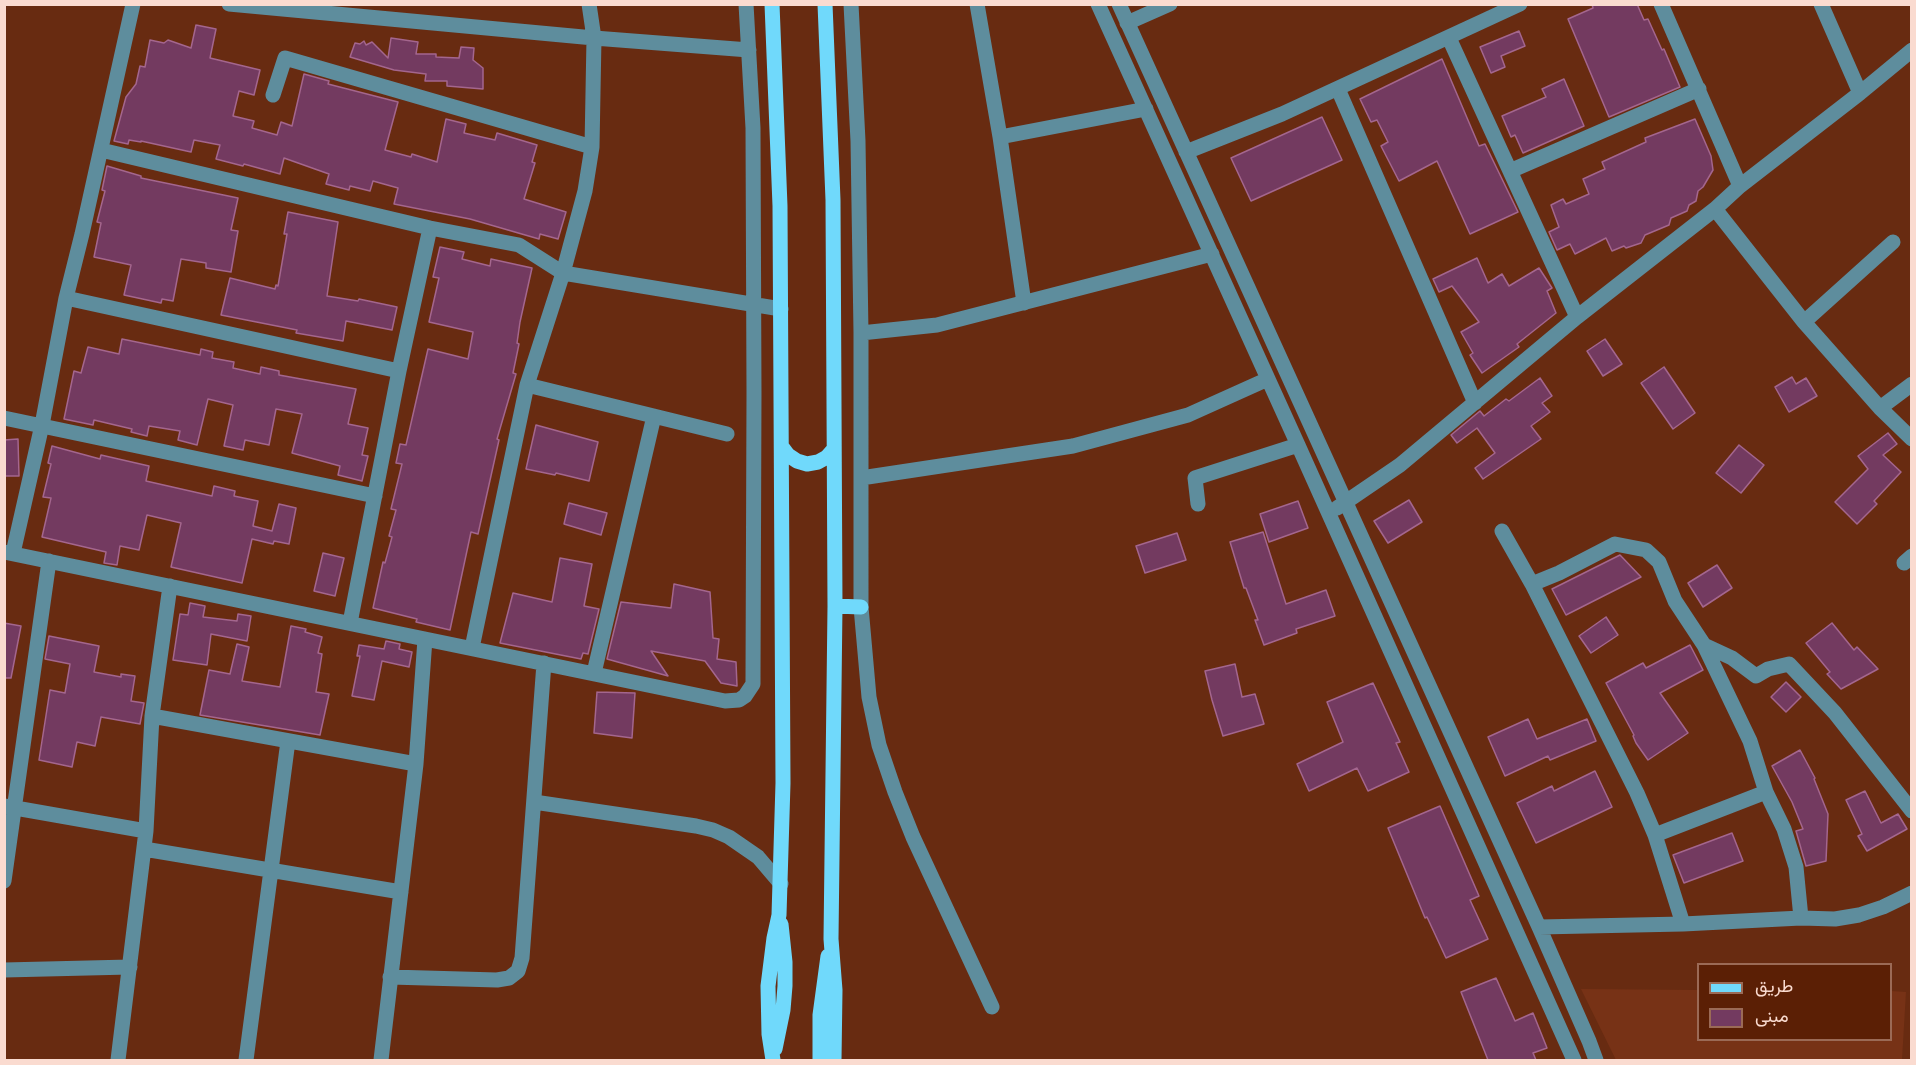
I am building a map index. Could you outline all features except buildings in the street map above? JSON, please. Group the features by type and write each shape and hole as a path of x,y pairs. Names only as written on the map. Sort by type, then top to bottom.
{"main road":[{"path":"772,4 779,148 783,783 779,915 768,986 769,1034 773,1059"},
{"path":"825,4 833,177 835,606 831,939 835,990 834,1060"},
{"path":"782,447 788,455 807,464 828,457 834,449"},
{"path":"835,606 861,607"},
{"path":"820,1060 819,1023 822,989 831,939"}],"street":[{"path":"133,4 66,298 42,425 9,553 725,701 739,700 745,696 753,684 753,128 746,4"},
{"path":"229,4 749,50"},
{"path":"472,648 527,385 585,191 592,147 594,38 589,4"},
{"path":"852,4 858,141 861,333 861,607 868,697 879,745 913,837 992,1007"},
{"path":"977,4 1024,303"},
{"path":"1098,4 1574,1060"},
{"path":"1119,4 1539,927 1596,1060"},
{"path":"1127,23 1170,4"},
{"path":"1186,152 1282,114 1520,4"},
{"path":"1661,4 1740,186"},
{"path":"1821,4 1860,93"},
{"path":"1449,38 1578,317"},
{"path":"1329,513 1400,465 1578,317 1911,50"},
{"path":"273,95 285,58 592,147"},
{"path":"1338,89 1475,403"},
{"path":"1510,171 1699,89"},
{"path":"999,137 1146,109"},
{"path":"101,150 430,228 519,245 562,273 781,309"},
{"path":"1715,209 1804,322 1880,408 1911,439"},
{"path":"350,623 399,371 430,228"},
{"path":"1804,322 1893,242"},
{"path":"861,333 937,325 1212,254"},
{"path":"66,298 399,371"},
{"path":"861,478 1074,446 1188,415 1268,379"},
{"path":"1880,408 1911,384"},
{"path":"527,385 727,434"},
{"path":"594,673 654,416"},
{"path":"4,418 375,496"},
{"path":"1198,504 1195,478 1298,445"},
{"path":"1502,531 1532,584 1618,753 1655,835 1683,924"},
{"path":"1532,584 1559,573 1615,544 1646,550 1659,562 1675,601 1704,645 1750,741 1766,792 1784,830 1796,867 1801,918"},
{"path":"4,881 10,807 49,561"},
{"path":"118,1060 146,831 152,716 170,586"},
{"path":"381,1060 416,764 425,639"},
{"path":"1704,645 1732,658 1756,676 1768,669 1789,664 1835,713 1911,811"},
{"path":"390,977 497,980 509,978 518,971 522,958 544,663"},
{"path":"152,716 416,764"},
{"path":"246,1060 288,741"},
{"path":"1655,835 1766,792"},
{"path":"534,801 713,830 752,851 771,869 781,884"},
{"path":"10,807 146,831"},
{"path":"144,849 401,892"},
{"path":"1539,927 1683,924 1801,918 1835,919 1859,915 1883,907 1911,893"},
{"path":"4,970 130,967"}],"shaded area":[{"path":"1581,989 1697,990 1697,1041 1892,1041 1892,991 1906,992 1902,1060 1616,1060"}]}
